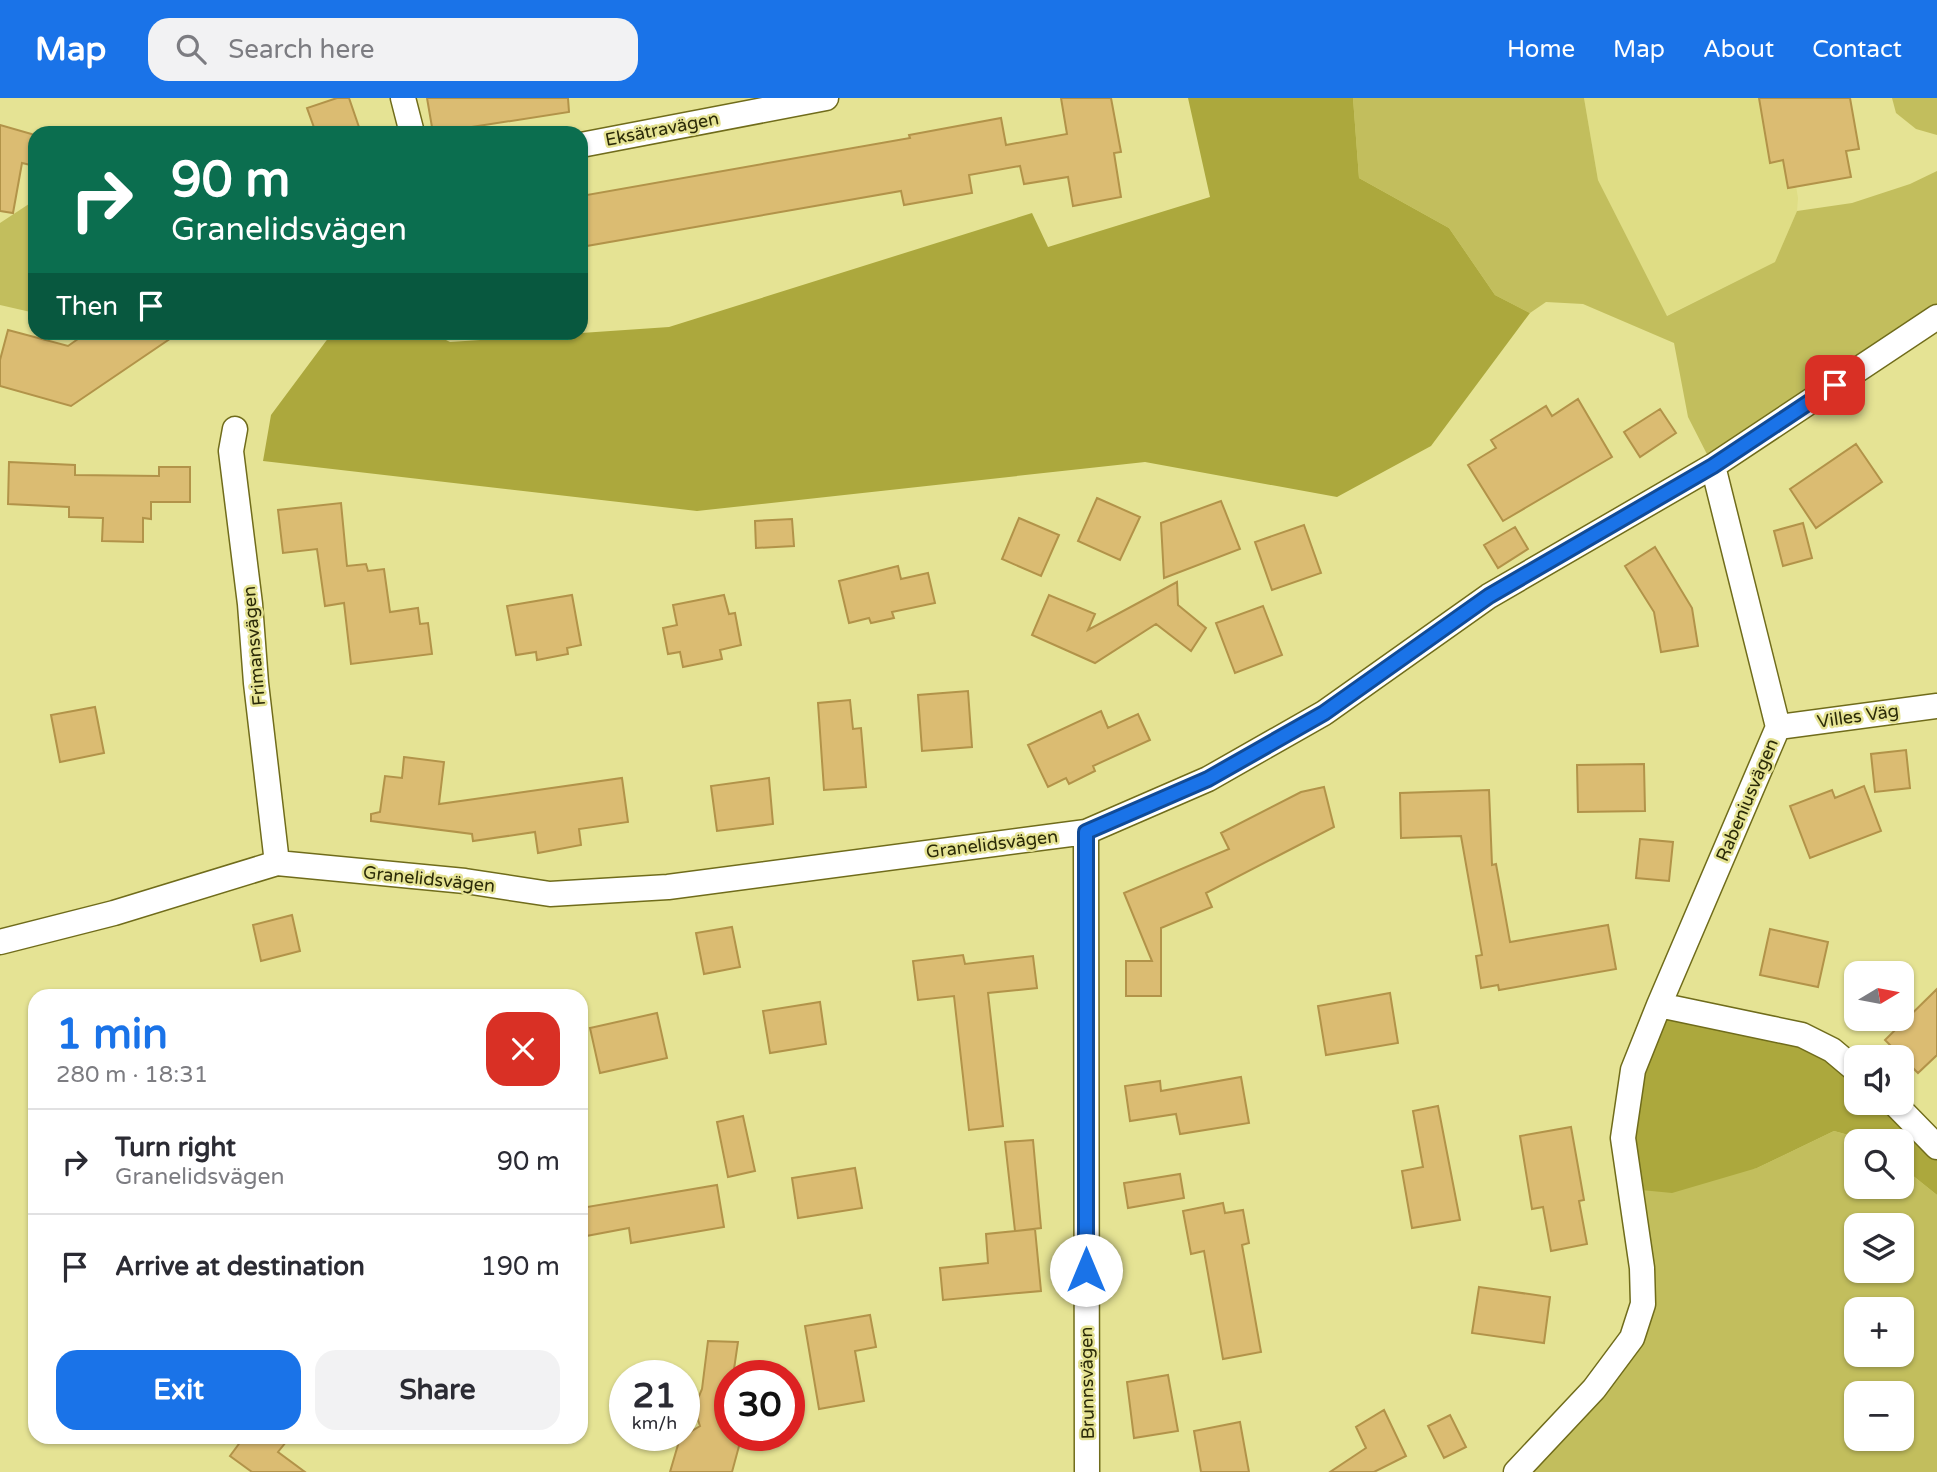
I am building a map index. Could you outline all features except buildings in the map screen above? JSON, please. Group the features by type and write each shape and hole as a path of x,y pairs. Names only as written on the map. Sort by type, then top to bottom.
{"street":[{"path":"403,98 410,126"},
{"name":"Eksätravägen","path":"588,144 826,98"},
{"name":"Granelidsvägen","path":"0,942 114,913 277,863 465,881 550,894 668,887 1086,832 1208,779 1324,713 1489,596 1713,466 1937,317"},
{"name":"Frimansvägen","path":"235,429 231,451 277,863"},
{"name":"Rabeniusvägen","path":"1516,1472 1601,1379 1632,1338 1643,1304 1643,1268 1623,1138 1633,1070 1778,727 1713,466"},
{"name":"Villes Väg","path":"1778,727 1937,706"},
{"name":"Brunnsvägen","path":"1086,832 1087,1472"},
{"path":"1659,1005 1802,1035 1832,1050 1844,1061"},
{"path":"1906,1115 1937,1147"}],"shaded area":[{"path":"1188,98 1353,98 1359,178 1449,228 1495,295 1530,313 1431,446 1337,497 1145,462 697,511 263,461 271,415 327,340 588,340 588,333 669,327 1032,213 1048,247 1210,197"},
{"path":"1353,98 1584,98 1598,180 1667,316 1775,262 1797,211 1852,203 1910,184 1937,171 1937,317 1713,466 1688,417 1674,343 1583,304 1546,302 1530,313 1495,295 1449,228 1359,178"},
{"path":"1584,98 1759,98 1771,163 1783,160 1796,186 1798,198 1797,211 1775,262 1666,316 1598,180"},
{"path":"1892,98 1937,98 1937,135 1916,129 1896,113"},
{"path":"28,205 28,311 0,305 0,223"},
{"path":"1659,1005 1802,1035 1844,1062 1844,1115 1905,1115 1937,1147 1937,1195 1914,1177 1914,1129 1844,1129 1844,1134 1834,1131 1757,1168 1672,1193 1631,1189 1633,1070"},
{"path":"1834,1131 1844,1134 1844,1199 1914,1199 1914,1177 1937,1195 1937,1472 1516,1472 1632,1338 1631,1189 1757,1168"}],"route":[{"path":"1086,1270 1086,832 1208,779 1324,713 1489,596 1713,466 1835,385"}]}
